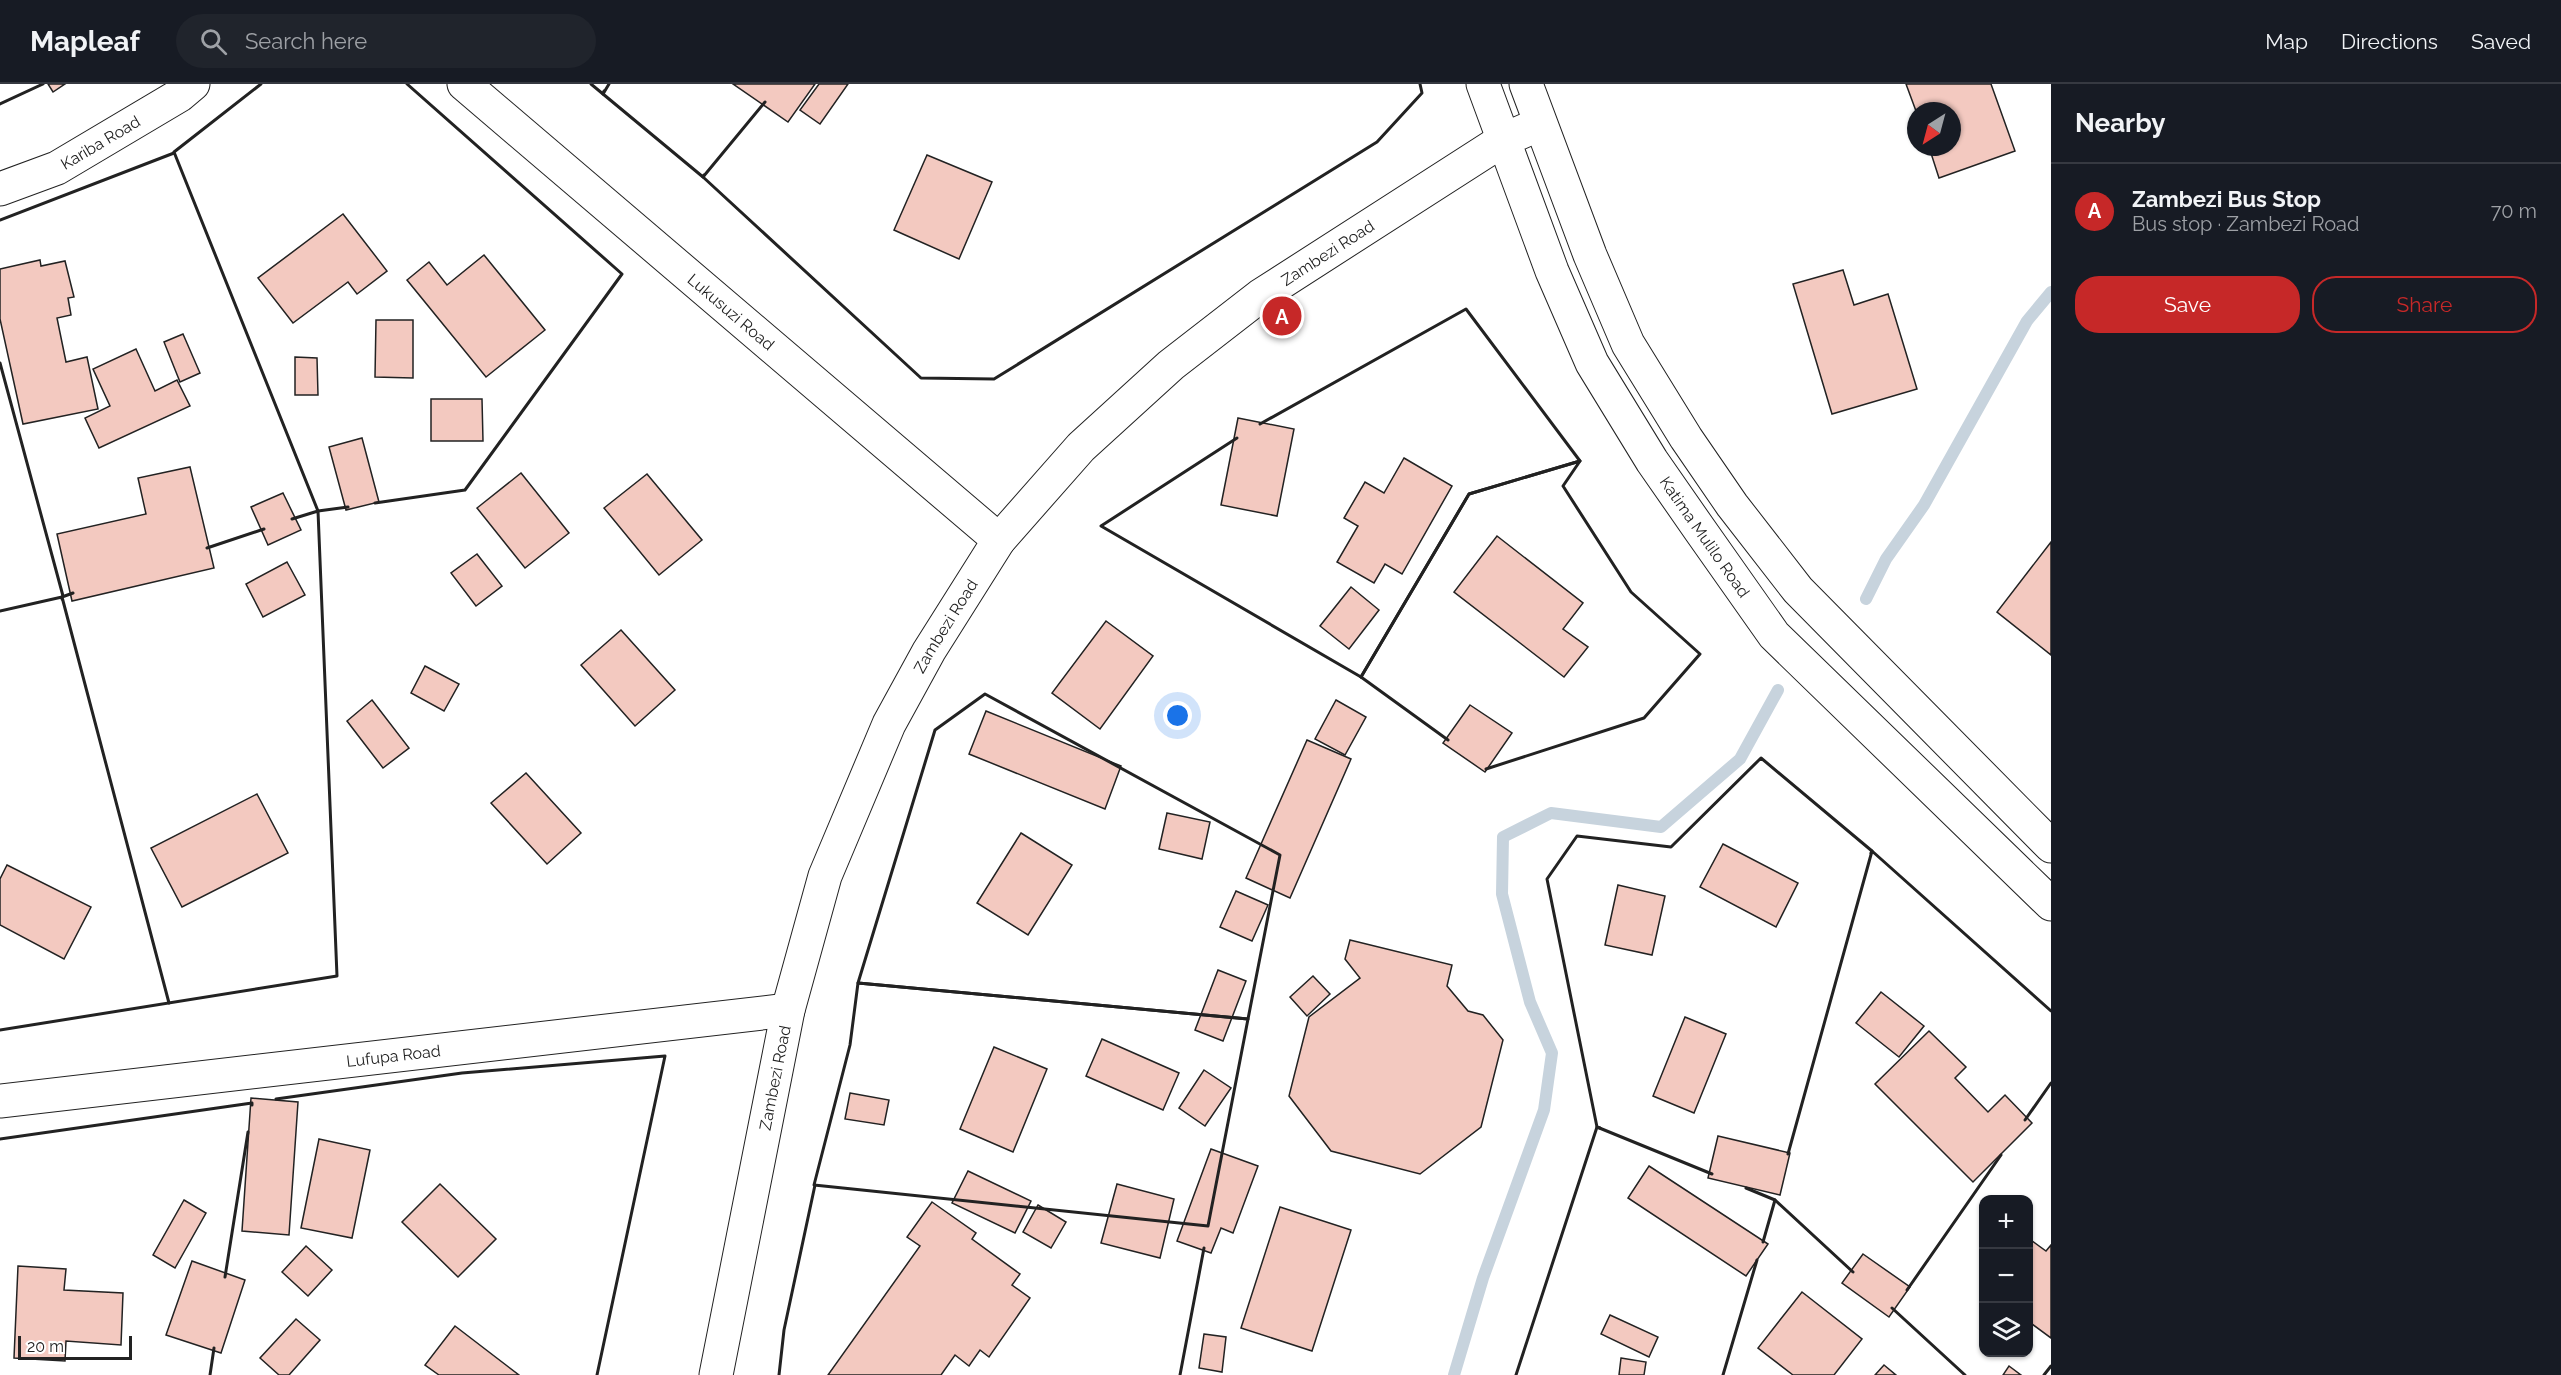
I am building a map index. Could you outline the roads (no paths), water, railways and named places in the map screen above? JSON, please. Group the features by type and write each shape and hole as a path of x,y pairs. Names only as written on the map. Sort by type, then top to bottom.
{"main road":[{"name":"Kariba Road","path":"0,189 57,168 180,95 193,84"},
{"name":"Lukusuzi Road","path":"464,84 999,540"},
{"name":"Katima Mulilo Road","path":"1483,84 1552,271 1592,363 1653,461 1774,635 2051,904"},
{"path":"1526,84 1590,255 1628,344 1686,438 1732,506 1798,590 2051,846"},
{"name":"Zambezi Road","path":"716,1375 788,1010 825,876 889,724 929,651 999,540 1081,447 1171,365 1260,296 1503,140 1540,124"},
{"name":"Lufupa Road","path":"0,1101 788,1010"}],"waterway":[{"path":"1866,599 1886,559 1924,505 2027,321 2051,292"},
{"path":"1454,1375 1483,1278 1544,1110 1552,1053 1530,1002 1502,894 1503,837 1551,813 1661,827 1740,759 1778,690"}],"place":[{"name":"Zambezi Bus Stop","path":"1282,316"}]}
